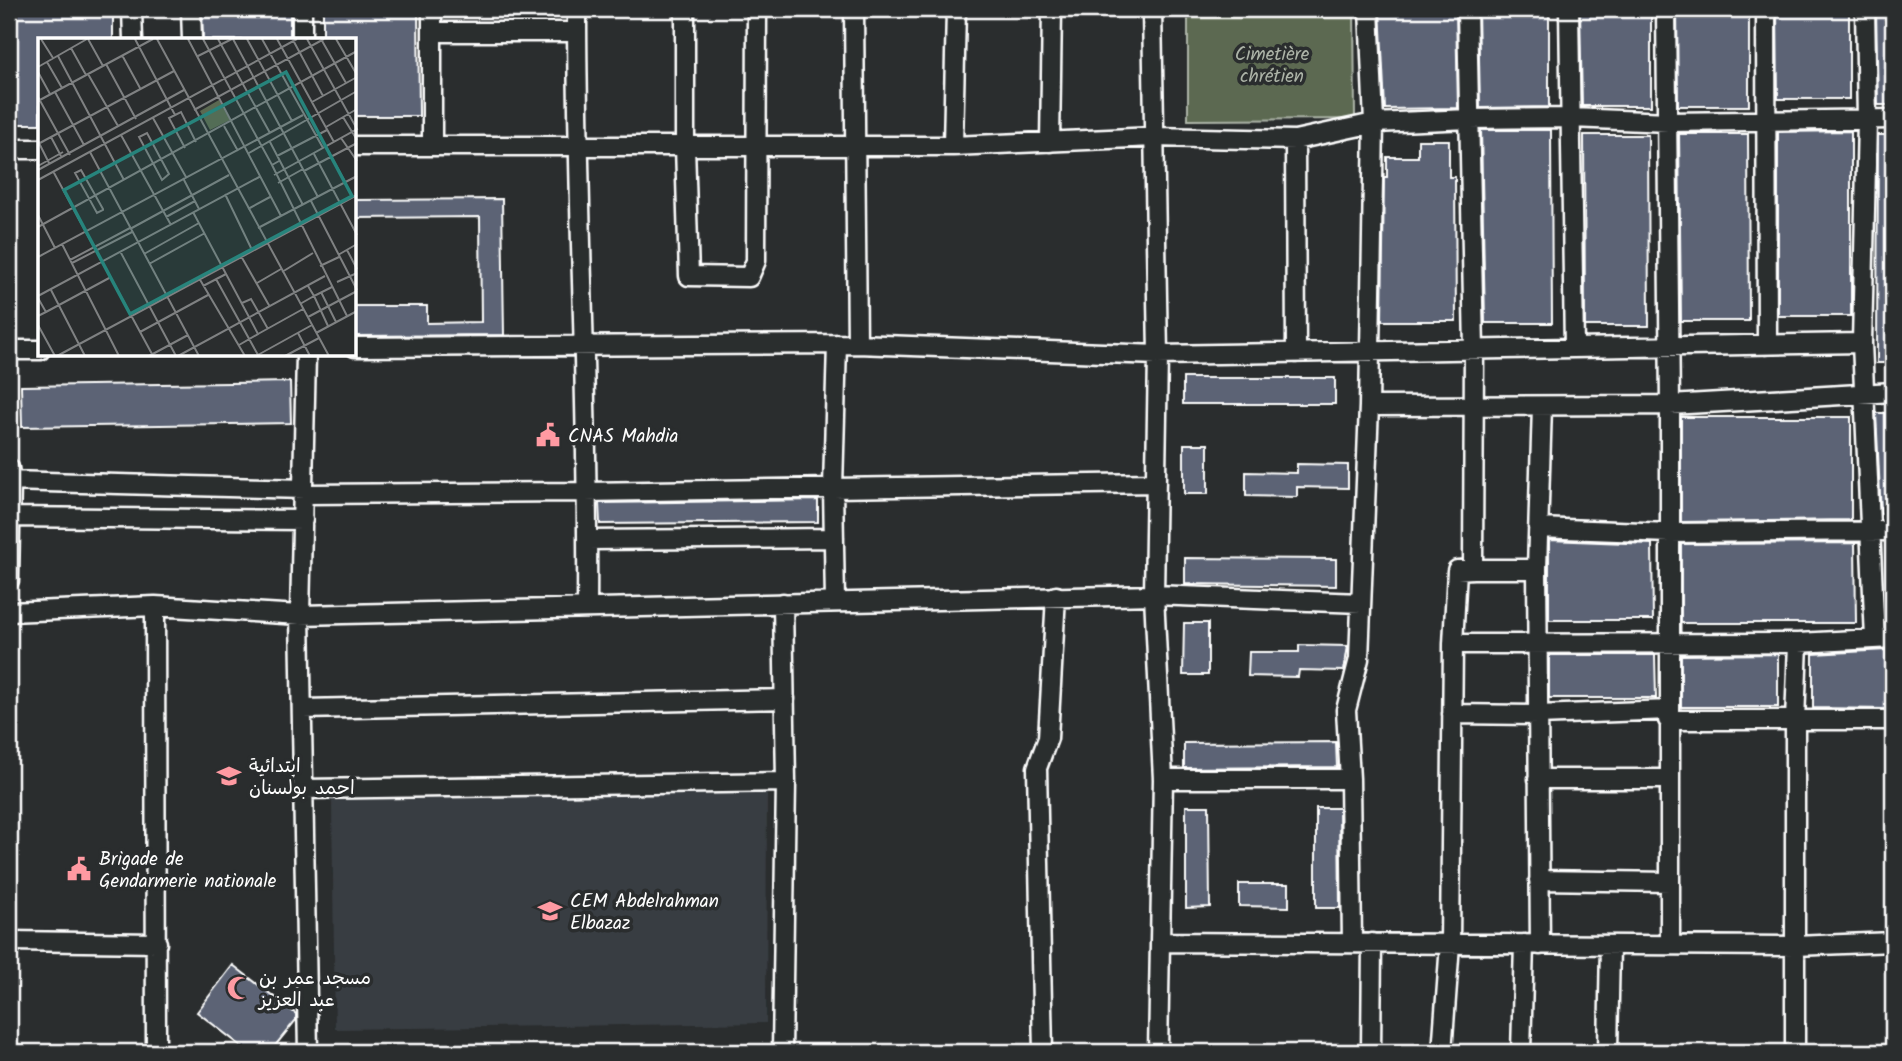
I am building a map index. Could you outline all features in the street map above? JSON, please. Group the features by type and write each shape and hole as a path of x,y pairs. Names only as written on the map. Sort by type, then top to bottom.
{"street":[{"path":"132,9 133,38"},
{"path":"191,9 192,38"},
{"path":"302,9 302,38"},
{"path":"432,9 432,146"},
{"path":"577,9 577,146 588,540 587,608"},
{"path":"685,9 689,276 749,276 756,261 757,9"},
{"path":"854,9 858,344"},
{"path":"953,146 956,9"},
{"path":"1051,142 1052,9"},
{"path":"1152,9 1158,355 1154,595 1163,779 1158,1052"},
{"path":"1352,943 1350,779 1346,710 1359,659 1369,406 1374,123 1369,9"},
{"path":"1467,9 1474,350 1473,569"},
{"path":"1569,9 1574,348"},
{"path":"1666,9 1670,405 1670,945"},
{"path":"1766,9 1767,345"},
{"path":"1453,644 1798,643 1884,639 1870,531 1861,343 1867,120 1865,9"},
{"path":"432,33 577,32"},
{"path":"357,146 953,146 1154,137 1295,140 1374,123 1470,119 1571,118 1668,122 1893,119"},
{"path":"1295,140 1296,353"},
{"path":"9,149 38,149"},
{"path":"357,347 858,344 1158,355 1861,343"},
{"path":"835,602 833,487 837,344"},
{"path":"9,351 38,350"},
{"path":"306,357 300,615 308,1052"},
{"path":"1369,406 1670,405 1893,392"},
{"path":"1521,1052 1539,880 1536,569 1542,406"},
{"path":"9,580 10,477 304,491 586,492 1156,483"},
{"path":"10,517 303,520"},
{"path":"1538,528 1670,533 1893,530"},
{"path":"588,540 834,538"},
{"path":"1442,1052 1450,944 1453,644 1457,570 1536,569"},
{"path":"9,611 155,606 300,615 1154,595 1361,603"},
{"path":"1043,1052 1037,768 1048,738 1056,596"},
{"path":"782,1052 786,782 783,603"},
{"path":"155,606 156,1052"},
{"path":"1795,1052 1795,721 1798,643"},
{"path":"303,709 785,699"},
{"path":"1452,714 1669,715 1795,721 1893,720"},
{"path":"1163,779 1350,779"},
{"path":"1538,779 1670,779"},
{"path":"304,789 786,782"},
{"path":"1539,880 1670,882"},
{"path":"9,942 157,943"},
{"path":"1160,942 1795,946 1893,942"},
{"path":"1371,1052 1372,943"},
{"path":"1608,1052 1610,945"}],"shaded area":[{"name":"CEM Abdelrahman Elbazaz","path":"767,791 766,1023 335,1029 332,800"}],"green space":[{"name":"Cimetière chrétien","path":"1188,9 1354,9 1355,119 1188,120"}],"building":[{"path":"12,9 113,9 113,38 38,38 38,124 13,124"},
{"path":"202,9 290,9 290,38 203,38"},
{"path":"323,9 418,9 419,116 357,116 357,38 323,38"},
{"path":"1380,9 1456,9 1458,108 1385,109"},
{"path":"1478,9 1549,9 1549,107 1480,108"},
{"path":"1580,9 1651,9 1651,106 1582,106"},
{"path":"1677,9 1749,9 1749,106 1678,106"},
{"path":"1777,9 1849,9 1849,99 1778,99"},
{"path":"1876,9 1893,9 1893,105 1878,105"},
{"path":"1481,130 1551,130 1552,323 1485,323"},
{"path":"1851,131 1851,316 1778,316 1778,132"},
{"path":"1679,134 1748,134 1749,321 1681,321"},
{"path":"1584,135 1648,135 1649,326 1585,326"},
{"path":"1878,135 1893,135 1893,363 1877,363"},
{"path":"1418,140 1449,140 1449,177 1455,177 1456,321 1382,321 1384,177 1387,177 1387,157 1418,157"},
{"path":"502,199 504,335 357,336 357,306 427,306 427,323 481,322 480,217 357,218 357,200"},
{"path":"1183,378 1335,378 1335,404 1183,404"},
{"path":"290,382 291,423 22,427 21,386"},
{"path":"1876,413 1893,413 1893,514 1881,514"},
{"path":"1681,417 1851,417 1851,520 1681,522"},
{"path":"1184,444 1208,444 1208,494 1184,494"},
{"path":"1297,464 1348,465 1348,488 1297,487 1297,497 1246,496 1246,472 1297,473"},
{"path":"818,500 818,522 600,524 599,503"},
{"path":"1549,540 1652,544 1653,620 1549,620"},
{"path":"1855,543 1856,623 1681,623 1681,544"},
{"path":"1185,558 1336,559 1336,586 1185,584"},
{"path":"1184,623 1208,623 1208,675 1183,675"},
{"path":"1299,645 1348,646 1344,671 1299,670 1298,677 1248,676 1249,652 1299,652"},
{"path":"1886,650 1886,709 1813,708 1813,654"},
{"path":"1778,654 1778,707 1681,707 1681,655"},
{"path":"1549,655 1655,655 1656,698 1549,698"},
{"path":"1336,742 1337,767 1184,768 1184,743"},
{"path":"1186,806 1209,806 1210,907 1186,908"},
{"path":"1316,808 1339,808 1340,908 1316,908"},
{"path":"1239,884 1289,884 1289,907 1239,906"},
{"name":"مسجد عمر بن عبد العزيز","path":"233,965 296,1014 296,1020 270,1052 249,1052 197,1012"}],"place":[{"name":"CNAS Mahdia","path":"548,435"},
{"name":"ابتدائية احمد بولسنان","path":"229,776"},
{"name":"Brigade de Gendarmerie nationale","path":"79,869"},
{"name":"CEM Abdelrahman Elbazaz","path":"550,911"},
{"name":"مسجد عمر بن عبد العزيز","path":"239,988"}]}
